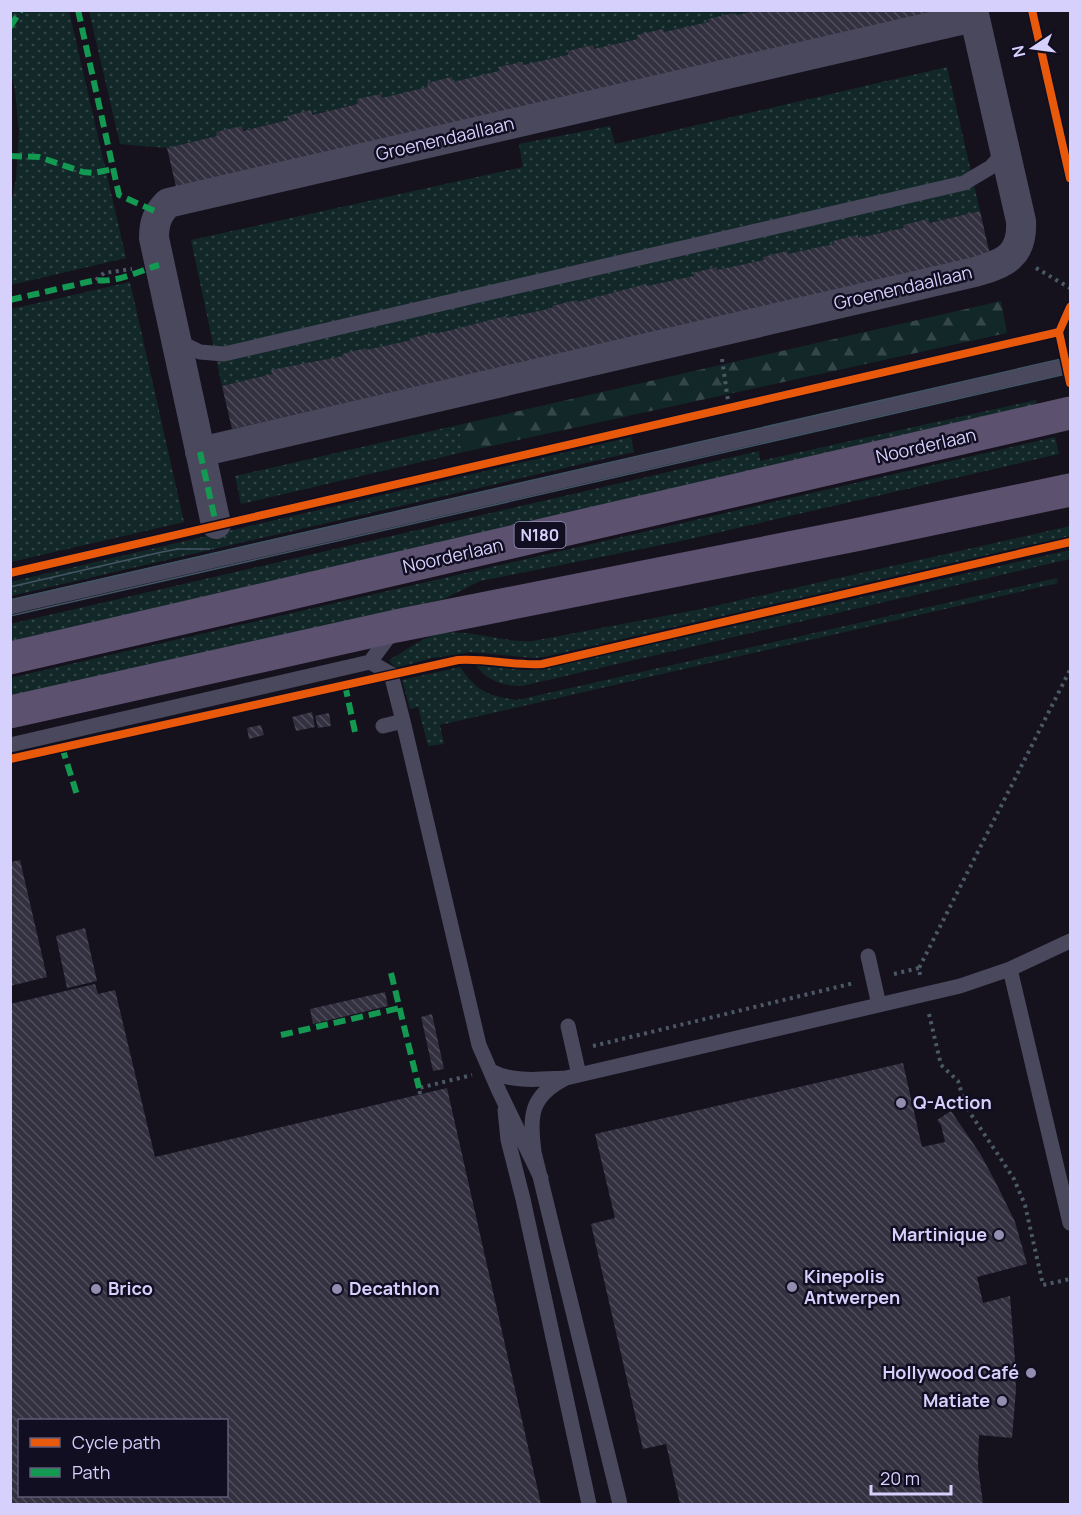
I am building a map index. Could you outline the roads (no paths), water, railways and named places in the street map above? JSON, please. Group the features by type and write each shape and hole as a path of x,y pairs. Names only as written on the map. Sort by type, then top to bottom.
{"main road":[{"name":"Noorderlaan","path":"10,658 1071,413"},
{"path":"10,712 396,626 1071,490"}],"street":[{"name":"Groenendaallaan","path":"200,452 975,272 1007,260 1018,248 1022,236 1021,221 974,14 168,203 159,213 154,225 154,238 175,340 216,524"}],"lane":[{"path":"175,340 200,352 224,354 964,183 990,166 1005,151"},
{"path":"10,607 1071,365"},
{"path":"10,745 370,662 396,626"},
{"path":"370,662 391,674 479,1046 542,1178"},
{"path":"383,726 403,720"},
{"path":"491,1071 501,1076 519,1078 573,1076 960,986 1010,969 1071,941"},
{"path":"867,956 879,1005"},
{"path":"1010,969 1071,1223"},
{"path":"568,1026 574,1051 573,1076"},
{"path":"573,1076 551,1086 542,1094 531,1120 533,1141 620,1504"},
{"path":"505,1104 507,1140 523,1199 589,1504"}],"tram line":[{"path":"10,600 1070,357"},
{"path":"10,616 1070,373"},
{"path":"10,587 162,552 178,549 210,549"}],"place":[{"name":"Q-Action","path":"901,1103"},
{"name":"Martinique","path":"999,1235"},
{"name":"Kinepolis Antwerpen","path":"792,1287"},
{"name":"Brico","path":"96,1289"},
{"name":"Decathlon","path":"337,1289"},
{"name":"Hollywood Café","path":"1031,1373"},
{"name":"Matiate","path":"1002,1401"}]}
